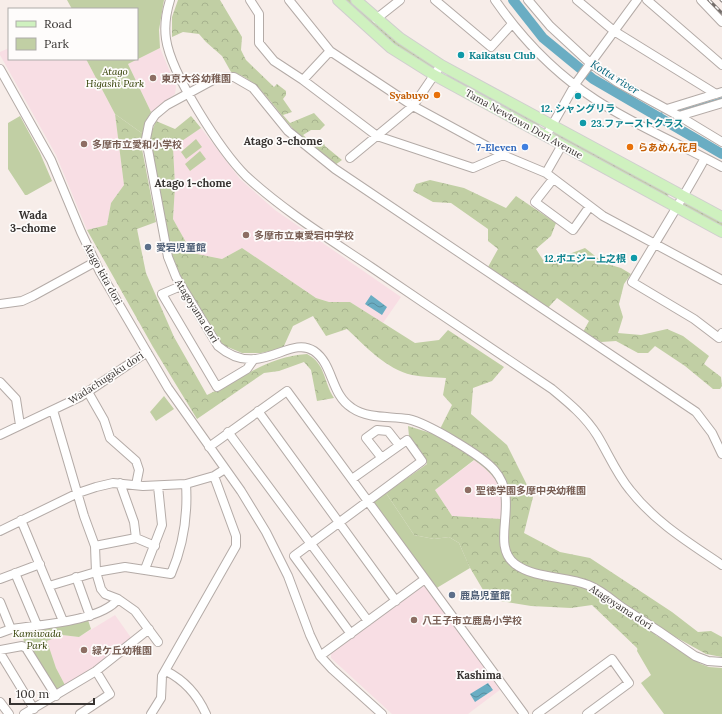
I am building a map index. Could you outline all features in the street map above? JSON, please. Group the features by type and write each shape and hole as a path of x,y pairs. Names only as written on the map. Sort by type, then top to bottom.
{"main road":[{"name":"Tama Newtown Dori Avenue","path":"338,0 391,48 434,75 722,232"},
{"name":"Tama Newtown Dori Avenue","path":"356,0 376,19 400,38 441,64 722,217"}],"street":[{"path":"170,0 165,22 167,47 175,66 221,146 245,174 264,192 308,225 552,389 572,405 596,433 616,471 643,506 666,526 722,565"},
{"path":"250,0 258,14 259,43 274,61 304,80 377,136 472,168 503,155"},
{"path":"289,0 330,51 413,106 503,155 550,176 603,216 722,280"},
{"path":"376,19 400,0"},
{"path":"435,0 491,47 512,24"},
{"path":"495,0 512,24 550,64 597,101 722,167"},
{"path":"528,0 550,26 589,65 680,116 722,142"},
{"path":"577,0 614,31 719,93"},
{"path":"546,136 576,83 637,0"},
{"path":"647,0 722,65"},
{"path":"701,0 722,22"},
{"path":"304,80 330,51"},
{"path":"350,158 413,106 441,64"},
{"name":"Atago kita dori","path":"0,69 51,160 95,262 178,403 248,502 274,548 294,591 310,635 320,656 332,669 382,714"},
{"name":"Atagoyama dori","path":"722,454 712,433 696,412 335,169 312,152 288,131 253,88 244,81 234,77 225,77 213,80 167,105 155,115 149,124 146,139 168,257 181,286 218,346 234,356 254,360 302,347 312,350 324,361 340,398 353,409 370,415 408,419 432,427 495,471 506,491 507,501 503,537 504,548 514,563 530,572 590,586 695,656 708,661 722,662"},
{"path":"667,109 719,93"},
{"path":"680,116 722,103"},
{"path":"562,145 550,176 535,202 573,230 590,206"},
{"path":"705,158 632,282 694,319 719,338 722,333"},
{"path":"0,304 22,301 95,262"},
{"path":"181,286 162,294 217,387 247,369 254,360"},
{"name":"Wadachugaku dori","path":"0,435 88,392 147,352"},
{"path":"0,382 16,399 20,425"},
{"path":"209,447 287,391 524,714"},
{"path":"88,392 104,420 110,438 136,461 139,470 136,485"},
{"path":"53,410 84,516 95,546 96,572 101,589 105,594 118,599 135,612 150,629 158,642"},
{"path":"258,411 396,601"},
{"path":"381,457 366,438 377,430 388,431 399,445"},
{"path":"228,432 368,621"},
{"path":"351,634 294,556 422,461 407,440 352,479"},
{"path":"0,531 78,493 96,487 120,484 158,486 186,484 214,476 225,469"},
{"path":"151,714 161,698 162,676 236,546 236,536 214,476"},
{"path":"120,484 134,522 136,538"},
{"path":"49,586 96,572 125,568 145,569 171,574 186,532 186,484"},
{"path":"145,569 162,525 158,486"},
{"path":"21,520 63,621"},
{"path":"95,546 136,538 155,546"},
{"path":"0,579 40,564"},
{"path":"15,573 37,625"},
{"path":"76,577 90,616"},
{"path":"320,656 425,579"},
{"path":"0,633 10,629 86,618 113,606 118,599"},
{"path":"0,602 10,629"},
{"path":"24,714 96,671 150,629"},
{"path":"34,709 0,651 22,646 26,648 56,696"},
{"path":"537,714 612,659 629,684 587,714"},
{"path":"80,714 110,694 96,671"},
{"path":"166,671 173,674 188,687 200,701 206,714"},
{"path":"0,702 9,714"}],"shaded area":[{"name":"多摩市立愛和小学校","path":"8,48 8,60 87,60 115,114 124,185 111,203 107,225 87,230 56,155 0,55 0,52"},
{"name":"東京大谷幼稚園","path":"160,48 176,86 175,94 151,112 128,64"},
{"name":"多摩市立東愛宕中学校","path":"201,128 240,179 275,210 401,297 383,323 350,302 329,302 316,298 242,248 222,259 192,253 173,219 175,186 173,146"},
{"name":"聖徳学園多摩中央幼稚園","path":"475,460 493,475 501,490 504,502 501,520 452,516 435,490"},
{"name":"八王子市立鹿島小学校","path":"423,586 426,586 501,689 468,714 392,714 331,658 331,653"},
{"name":"緑ケ丘幼稚園","path":"115,615 132,639 107,662 66,687 56,668 47,641 62,635 79,637"}],"green space":[{"name":"Atago Higashi Park","path":"67,0 164,0 159,30 160,48 138,59 138,8 71,8"},
{"path":"178,0 220,0 242,37 241,50 246,60 274,87 277,84 286,91 286,95 283,99 292,112 283,115 290,123 314,113 325,125 320,130 311,130 303,135 315,145 323,141 325,146 342,160 335,165 304,140 259,88 241,75 231,72 222,56 199,34 183,32 172,37 172,17"},
{"path":"342,0 352,0 434,65 432,69 394,46"},
{"name":"Atago Higashi Park","path":"87,60 136,60 128,64 151,112 144,125 143,134 115,114"},
{"path":"449,72 541,122 538,128 446,78"},
{"path":"115,114 143,134 142,149 156,222 137,229 146,273 174,337 207,395 279,359 307,354 318,363 334,398 317,401 311,370 304,362 279,371 264,373 197,419 153,347 87,230 107,225 111,203 124,185"},
{"path":"20,116 40,153 52,181 27,195 25,195 8,169 8,123"},
{"path":"191,116 201,128 173,147 175,186 173,219 192,253 222,259 242,248 316,298 329,302 350,302 415,343 439,340 448,330 504,367 492,381 473,388 471,414 507,445 533,497 524,533 560,552 590,558 672,612 698,632 711,631 722,637 722,657 706,654 663,630 656,633 650,646 650,671 637,648 592,605 571,608 531,606 501,601 486,595 469,566 459,543 449,537 434,539 414,535 386,493 427,464 409,436 408,426 437,435 452,405 443,395 446,378 416,376 393,368 376,356 347,329 326,336 313,316 293,326 283,348 261,353 242,353 223,345 211,329 180,275 172,255 150,150 150,136 156,121 175,129","holes":["474,460 494,478 501,492 501,519 452,516 435,490"]},
{"path":"556,131 670,192 667,198 553,135"},
{"path":"196,139 202,147 186,159 181,152"},
{"path":"200,151 206,159 190,171 185,164"},
{"path":"430,180 464,188 506,208 516,196 556,223 551,236 536,249 543,260 556,259 585,248 604,263 621,268 631,274 624,284 619,304 623,317 618,333 641,335 667,329 683,336 709,356 704,364 721,377 722,386 720,389 713,389 685,366 655,346 648,353 638,353 616,341 601,342 583,332 589,321 557,298 547,309 488,267 498,249 488,241 488,229 451,203 433,202 413,191 416,184"},
{"path":"687,202 722,221 722,228 683,205"},
{"path":"164,396 174,409 156,421 150,412"},
{"path":"386,493 414,535 434,539 449,537 459,543 470,568 435,589 373,502"},
{"name":"Kamiwada Park","path":"88,620 91,629 79,637 62,635 47,641 56,668 66,687 56,691 27,643 24,643 22,630"},
{"path":"643,627 701,664 709,667 722,668 722,714 664,714 641,683 651,675 637,651"}],"water":[{"path":"371,295 387,307 382,315 365,304"},
{"path":"488,683 493,690 475,702 470,694"}],"waterway":[{"name":"Kotta river","path":"513,0 543,38 593,79 722,154"},
{"path":"679,111 722,98"},
{"name":"Kotta river","path":"655,116 662,113"}],"railway":[{"path":"709,0 722,13"}],"place":[{"name":"Kaikatsu Club","path":"461,55"},
{"name":"東京大谷幼稚園","path":"153,78"},
{"name":"Syabuyo","path":"437,95"},
{"name":"12. シャングリラ","path":"578,96"},
{"name":"23.ファーストクラス","path":"583,123"},
{"name":"多摩市立愛和小学校","path":"84,144"},
{"name":"7-Eleven","path":"525,147"},
{"name":"らあめん花月","path":"630,147"},
{"name":"多摩市立東愛宕中学校","path":"246,235"},
{"name":"愛宕児童館","path":"148,247"},
{"name":"12.ポエジー上之根","path":"634,258"},
{"name":"聖徳学園多摩中央幼稚園","path":"468,490"},
{"name":"鹿島児童館","path":"452,595"},
{"name":"八王子市立鹿島小学校","path":"414,620"},
{"name":"緑ケ丘幼稚園","path":"84,650"}],"district":[{"name":"Atago 3-chome","path":"283,141"},
{"name":"Atago 1-chome","path":"193,183"},
{"name":"Wada 3-chome","path":"33,221"},
{"name":"Kashima","path":"479,675"}]}
